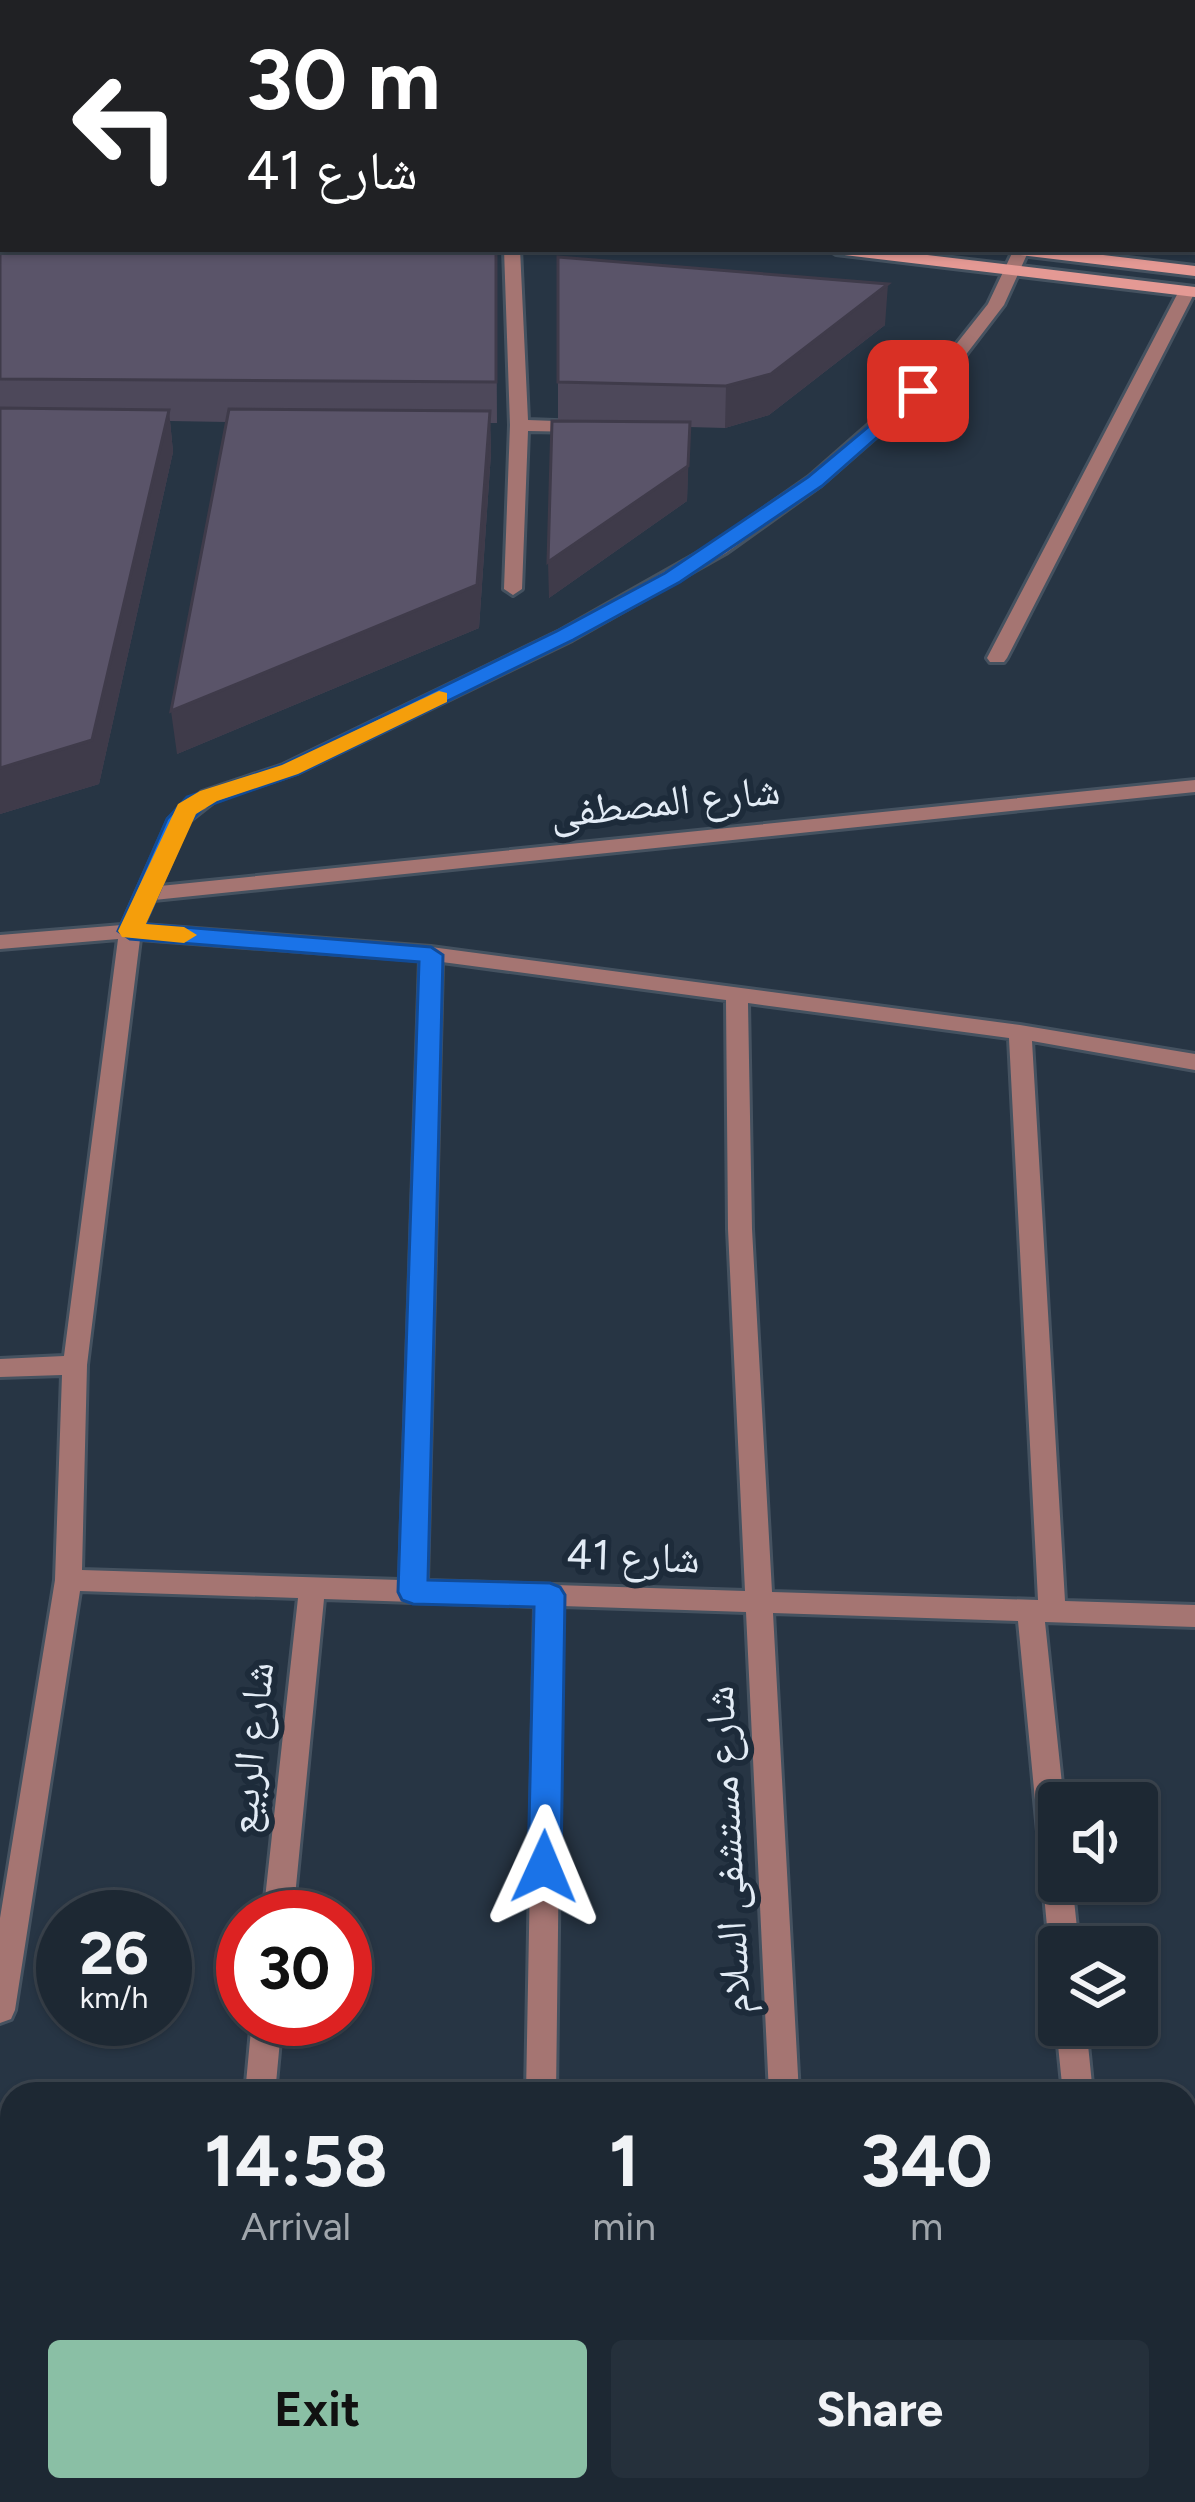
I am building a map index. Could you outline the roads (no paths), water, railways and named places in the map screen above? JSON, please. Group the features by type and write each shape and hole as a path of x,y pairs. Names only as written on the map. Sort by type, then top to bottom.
{"main road":[{"path":"861,252 1191,292"},
{"path":"1038,252 1195,271"}],"street":[{"path":"512,252 519,424 513,589"},
{"path":"0,2010 68,1580 75,1365 130,931 179,819 195,802 290,770 565,636 718,550 815,481 974,338 1020,252"},
{"path":"998,658 1191,292"},
{"path":"519,424 601,428"},
{"name":"شارع المصطفى","path":"144,894 1195,786"},
{"path":"0,942 130,931 431,955 1021,1032 1195,1062"},
{"path":"413,1592 431,955"},
{"name":"شارع مستشفى السلام","path":"736,996 740,1229 783,2082"},
{"path":"1021,1032 1041,1611 1063,1926"},
{"path":"0,1368 75,1365"},
{"name":"شارع 41","path":"68,1580 1195,1616"},
{"name":"شارع الربيع","path":"281,1890 312,1588"},
{"path":"541,2082 550,1595"},
{"path":"261,2082 264,2046"},
{"path":"1073,2046 1077,2082"}]}
